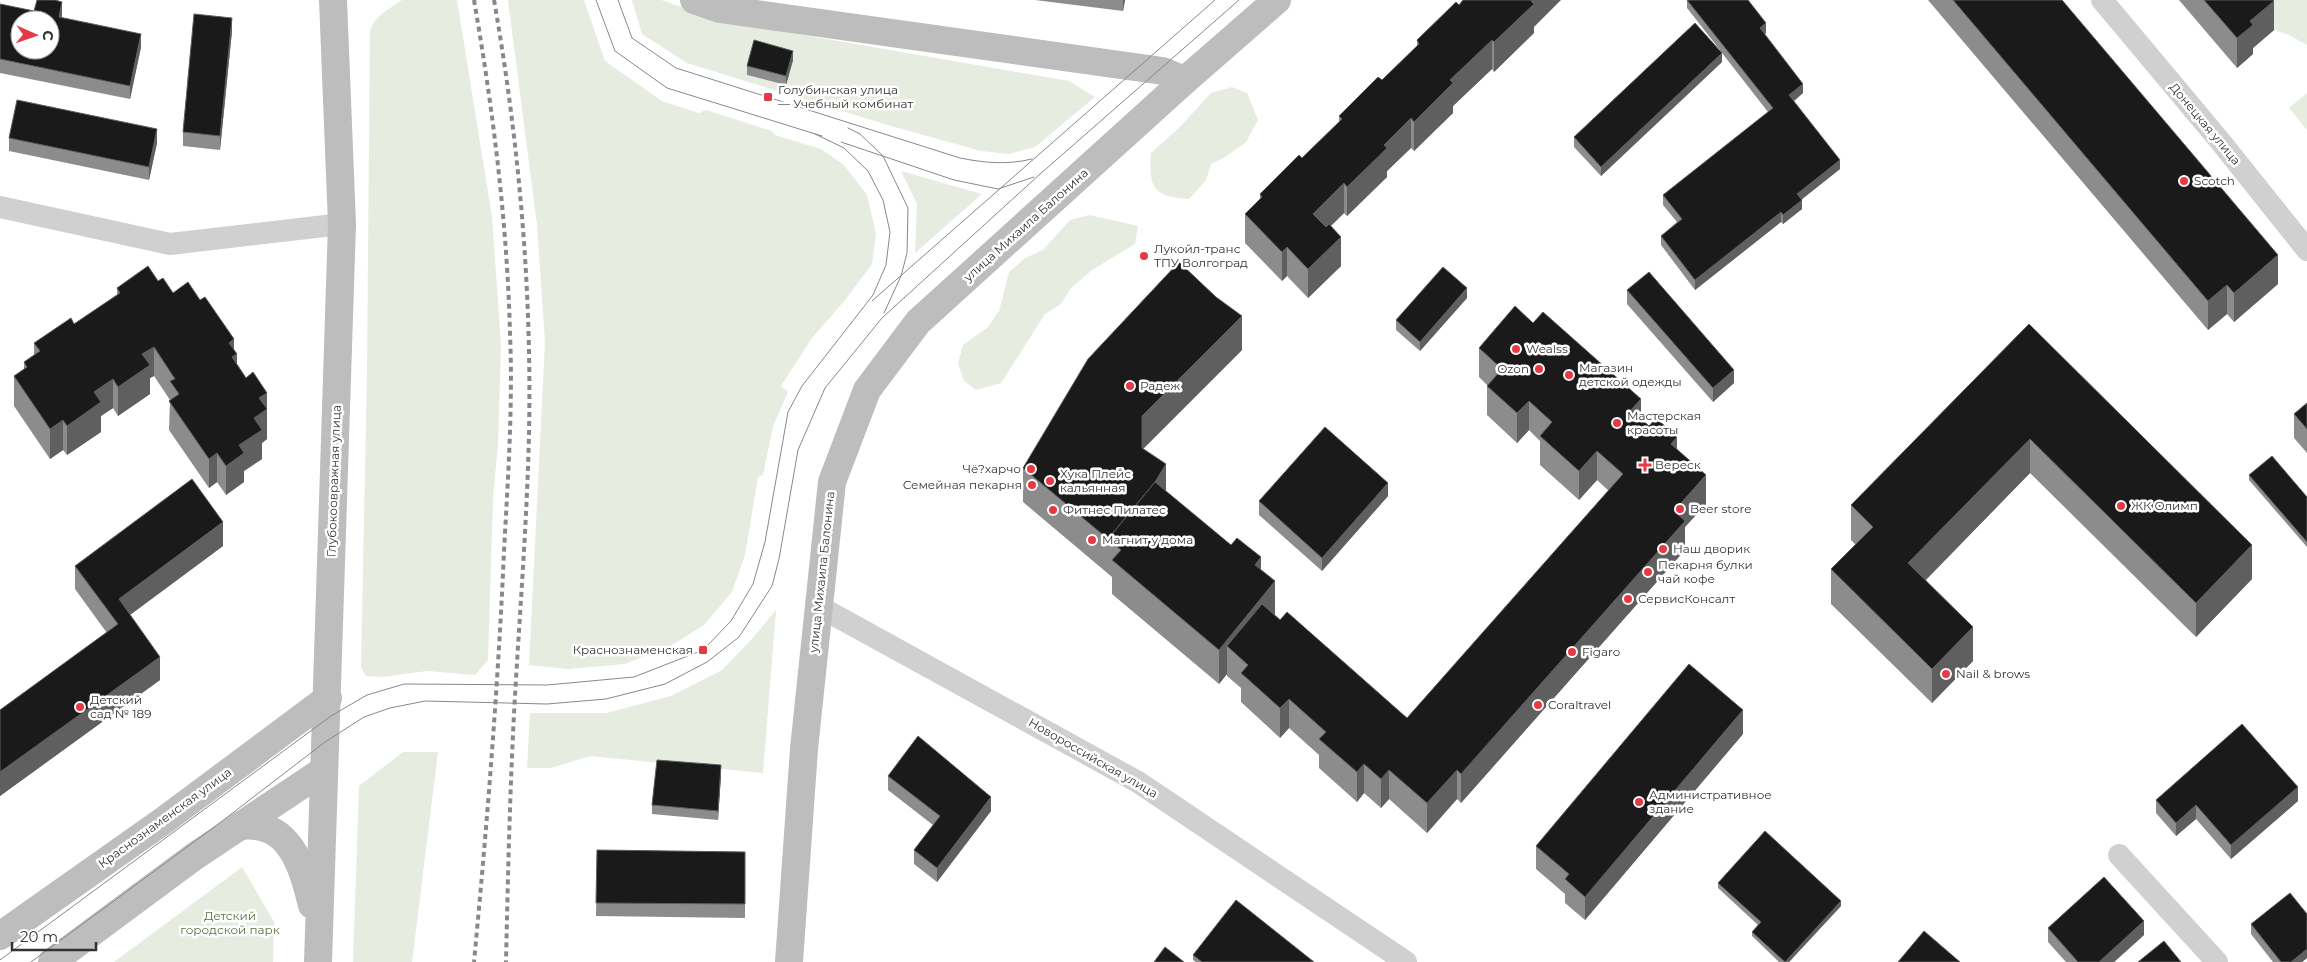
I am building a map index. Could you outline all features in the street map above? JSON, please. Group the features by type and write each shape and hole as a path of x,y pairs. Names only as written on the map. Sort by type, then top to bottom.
{"main road":[{"name":"Глубокоовражная улица","path":"318,962 342,224 333,0"},
{"path":"694,0 720,9 1163,71 1183,82"},
{"name":"улица Михаила Балонина","path":"789,962 804,750 832,482 867,390 918,322 1183,82 1277,0"},
{"name":"Краснознаменская улица","path":"0,936 163,821 328,698"},
{"path":"52,962 195,856 324,770"},
{"path":"239,826 253,825 267,828 278,834 290,847 299,861 305,877 320,931"}],"street":[{"name":"Донецкая улица","path":"2102,0 2220,141 2307,250"},
{"path":"0,207 170,244 342,224"},
{"name":"Новороссийская улица","path":"818,606 1138,782 1406,962"},
{"path":"2120,855 2217,962"}],"green space":[{"path":"402,0 457,0 492,217 501,345 498,444 493,498 488,660 475,675 427,671 383,677 366,676 361,667 367,371 370,35 373,23"},
{"path":"508,0 584,0 605,61 662,101 699,113 706,110 772,131 775,135 821,149 844,165 867,195 876,234 872,264 846,299 812,338 781,386 788,392 773,426 763,475 758,477 745,555 732,592 704,625 672,645 625,664 568,669 529,665 545,342 537,225"},
{"path":"632,0 661,0 723,21 1069,81 1095,97 1035,147 1009,154 981,151 891,126 687,63 642,34"},
{"path":"2248,0 2307,0 2307,45 2289,35 2274,30"},
{"path":"1232,87 1247,93 1258,120 1246,142 1225,157 1211,164 1206,180 1189,199 1177,198 1161,193 1152,182 1151,153 1180,127 1211,93"},
{"path":"2307,93 2307,130 2289,108"},
{"path":"901,171 982,194 915,253 917,204"},
{"path":"1089,215 1138,226 1135,244 1092,270 1071,288 1061,304 1045,314 1001,383 976,390 964,381 958,363 963,345 988,327 999,311 1009,272 1025,258 1043,250 1070,220"},
{"path":"776,610 763,773 590,756 551,768 527,768 530,713 607,713 671,696 722,670"},
{"path":"403,752 438,752 412,962 353,962 359,786"},
{"name":"Детский городской парк","path":"242,867 274,922 273,962 114,962"}],"building":[{"path":"37,0 62,2 60,12 60,10 34,10"},
{"path":"1463,0 1532,0 1534,4 1450,80 1453,83 1414,122 1411,118 1384,145 1387,148 1347,187 1344,183 1313,214 1326,227 1329,224 1341,237 1308,269 1287,247 1282,252 1245,214 1262,197 1260,194 1299,155 1302,158 1342,119 1339,116 1378,77 1382,80 1419,44 1417,40 1456,2 1459,5"},
{"path":"1687,0 1748,0 1766,23 1760,28 1803,84 1789,95 1840,160 1797,194 1802,200 1783,215 1781,212 1695,280 1661,236 1682,219 1663,195 1773,108"},
{"path":"1953,0 2062,0 2278,255 2234,293 2227,285 2208,301"},
{"path":"2204,0 2274,1 2250,21 2253,25 2237,38"},
{"path":"0,4 29,10 10,10 10,60 60,60 60,17 141,34 130,86 0,59"},
{"path":"194,14 232,18 220,136 183,132"},
{"path":"1695,23 1722,53 1601,167 1574,137"},
{"path":"754,40 793,51 786,76 747,66"},
{"path":"17,100 157,129 149,167 9,138"},
{"path":"1179,262 1216,297 1242,316 1142,416 1142,448 1166,464 1155,482 1108,539 1023,468 1088,359"},
{"path":"148,266 158,281 163,278 173,293 188,282 200,300 205,297 234,339 229,343 237,354 232,357 246,378 253,372 267,393 259,398 267,409 254,418 262,430 239,445 244,453 226,466 217,453 209,459 169,401 179,394 170,381 175,379 154,347 142,354 150,365 118,387 113,379 94,392 101,402 67,426 63,420 50,429 14,376 27,367 24,362 40,351 34,343 71,318 74,324 120,293 117,288"},
{"path":"1443,267 1467,288 1420,342 1396,320"},
{"path":"1649,272 1734,370 1713,388 1627,290"},
{"path":"1515,306 1533,323 1543,312 1641,399 1631,410 1649,426 1656,418 1677,437 1671,444 1706,475 1674,511 1685,521 1461,774 1457,770 1427,803 1389,770 1381,779 1364,764 1357,772 1319,739 1326,732 1289,699 1280,708 1241,673 1248,665 1227,646 1262,604 1280,620 1287,612 1407,718 1623,474 1597,451 1579,471 1540,436 1552,422 1529,401 1517,413 1487,386 1502,369 1479,348"},
{"name":"ЖК Олимп","path":"2029,324 2252,545 2196,603 2030,439 1908,563 1973,627 1932,669 1831,569 1873,527 1851,505"},
{"path":"2307,403 2307,429 2294,414"},
{"path":"1325,427 1388,483 1322,558 1259,501"},
{"path":"2272,456 2307,497 2307,542 2249,475"},
{"path":"192,479 223,522 119,599 160,657 0,772 0,710 118,624 75,566"},
{"path":"1155,482 1231,545 1237,538 1261,557 1255,565 1275,581 1219,650 1112,560 1121,550 1108,539"},
{"name":"Административное здание","path":"1689,664 1743,710 1585,897 1565,879 1569,874 1536,846"},
{"path":"2242,724 2298,787 2231,845 2196,805 2176,823 2156,800"},
{"path":"918,736 991,797 937,868 914,850 940,816 888,776"},
{"path":"657,760 721,765 718,811 652,805"},
{"path":"1765,831 1841,901 1785,962 1752,932 1761,922 1718,883"},
{"path":"597,850 745,852 745,904 596,903"},
{"path":"2104,877 2144,921 2099,962 2078,962 2048,928"},
{"path":"2290,893 2307,914 2307,949 2291,962 2281,962 2251,924"},
{"path":"1236,900 1314,962 1202,962 1193,955"},
{"path":"1924,931 1960,962 1898,962"},
{"path":"2164,941 2181,962 2138,962"},
{"path":"1165,947 1184,962 1154,962"}],"tram line":[{"path":"596,0 615,51 667,88 822,136"},
{"path":"618,0 632,38 676,68 960,158 996,163 1032,159"},
{"path":"872,301 1215,0"},
{"path":"31,962 217,825 325,742 364,717 390,708 425,701 547,704 606,699 665,684 707,662 739,637 772,586 779,559 798,450 825,388 882,318 1039,175 1239,0"},
{"path":"848,128 860,134 883,156 908,208 907,253 901,276 884,313"},
{"path":"0,960 331,716 367,695 404,684 547,685 634,677 703,650 731,621 753,584 765,542 788,412 802,386 873,295 886,265 890,232 883,200 868,171 844,148 815,134"},
{"path":"841,142 954,180 998,189 1034,177"}],"railway":[{"path":"474,0 498,166 506,249 511,360 499,654 474,962"},
{"path":"494,0 503,54 522,216 526,271 529,380 527,499 512,762 506,962"}],"place":[{"name":"Голубинская улица — Учебный комбинат","path":"768,97"},
{"name":"Scotch","path":"2184,181"},
{"name":"Лукойл-транс ТПУ Волгоград","path":"1144,256"},
{"name":"Wealss","path":"1516,349"},
{"name":"Ozon","path":"1539,369"},
{"name":"Магазин детской одежды","path":"1569,375"},
{"name":"Радеж","path":"1130,386"},
{"name":"Мастерская красоты","path":"1617,423"},
{"name":"Вереск","path":"1645,465"},
{"name":"Чё?харчо","path":"1031,469"},
{"name":"Хука Плейс кальянная","path":"1050,481"},
{"name":"Семейная пекарня","path":"1032,485"},
{"name":"ЖК Олимп","path":"2121,506"},
{"name":"Beer store","path":"1680,509"},
{"name":"Фитнес Пилатес","path":"1053,510"},
{"name":"Магнит у дома","path":"1092,540"},
{"name":"Наш дворик","path":"1663,549"},
{"name":"Пекарня булки чай кофе","path":"1648,572"},
{"name":"СервисКонсалт","path":"1628,599"},
{"name":"Краснознаменская","path":"703,650"},
{"name":"Figaro","path":"1572,652"},
{"name":"Nail & brows","path":"1946,674"},
{"name":"Coraltravel","path":"1538,705"},
{"name":"Детский сад № 189","path":"80,707"},
{"name":"Административное здание","path":"1639,802"}]}
